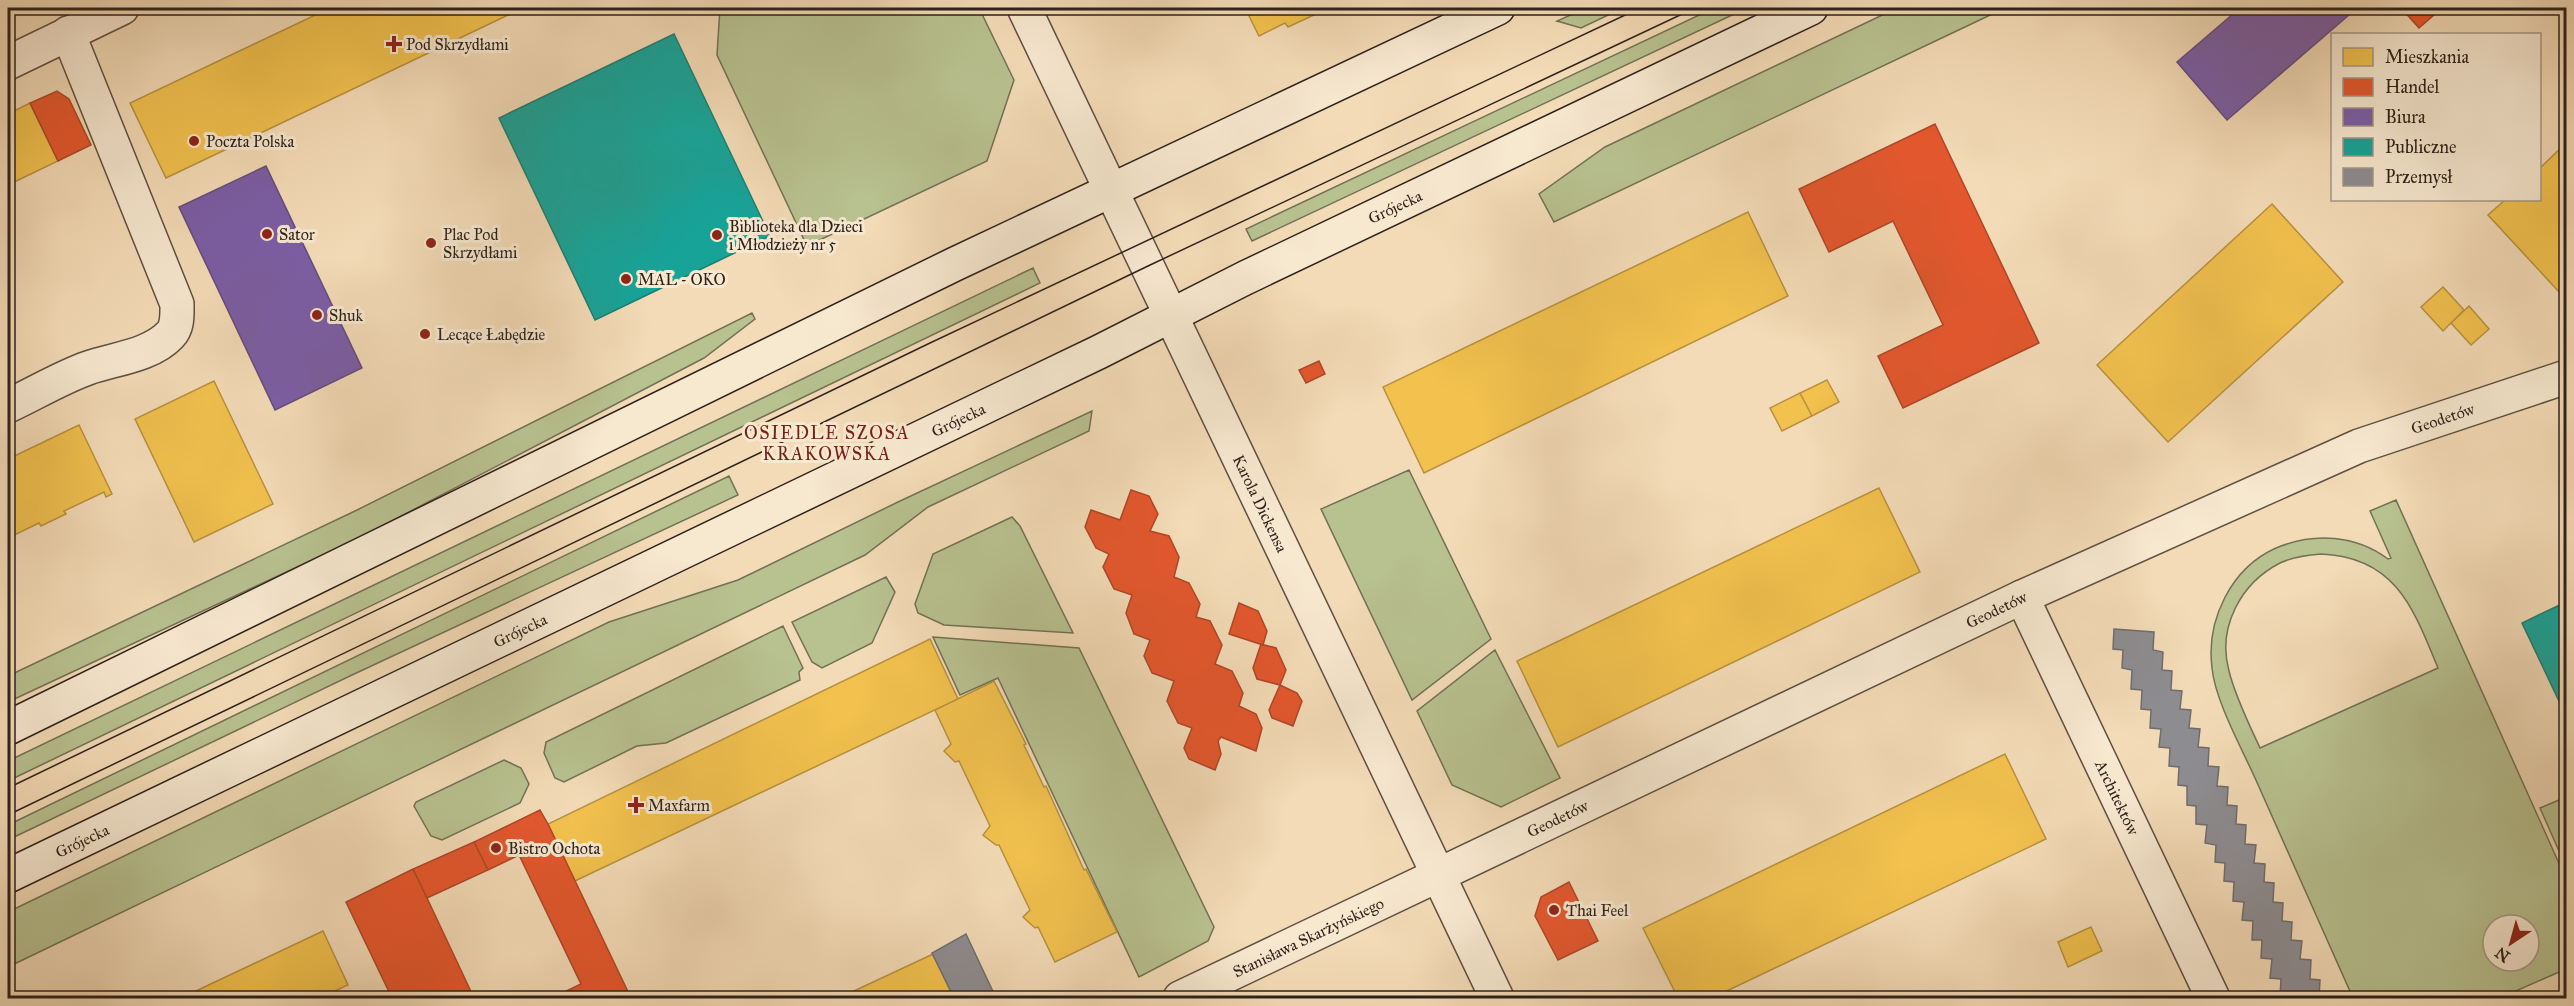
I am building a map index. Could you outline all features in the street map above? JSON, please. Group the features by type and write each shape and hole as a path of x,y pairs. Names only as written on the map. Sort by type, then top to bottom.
{"street":[{"path":"8,63 122,8"},
{"name":"Karola Dickensa","path":"1024,8 1497,999"},
{"path":"8,728 1111,189 1498,8"},
{"name":"Grójecka","path":"8,876 1173,316 1245,278 1811,8"},
{"path":"8,406 88,368 122,360 156,344 170,335 178,321 177,304 68,33"},
{"name":"Geodetów","path":"1439,874 2022,597 2359,446 2566,377"},
{"name":"Architektów","path":"2022,597 2213,999"},
{"name":"Stanisława Skarżyńskiego","path":"1180,999 1439,874"}],"green space":[{"path":"720,8 979,8 1014,80 987,161 807,246 717,55"},
{"path":"1586,8 1623,8 1581,28 1557,21"},
{"path":"1714,8 1747,8 1252,241 1246,229"},
{"path":"1897,8 2005,8 1554,222 1539,194 1605,147"},
{"path":"1033,268 1040,283 8,781 8,761"},
{"path":"752,313 755,319 704,358 361,537 8,702 8,676 355,511"},
{"path":"1092,411 1089,431 928,507 865,555 8,967 8,912 609,622 738,580"},
{"path":"1409,470 1491,639 1412,700 1321,509"},
{"path":"729,476 738,495 352,675 8,840 8,825"},
{"path":"2396,500 2566,879 2566,969 2500,998 2353,998 2229,723 2214,681 2211,650 2218,614 2234,582 2260,557 2290,543 2334,538 2362,545 2388,559 2391,558 2370,511","holes":["2321,554 2346,557 2367,564 2384,575 2398,589 2420,625 2438,668 2260,748 2232,681 2226,655 2226,638 2235,608 2254,582 2280,563"]},
{"path":"1012,517 1020,526 1073,633 944,625 918,613 915,604 933,554"},
{"path":"886,577 895,592 872,643 822,668 812,662 792,622"},
{"path":"783,626 803,668 799,672 800,680 666,743 637,746 564,782 555,778 544,753 546,742"},
{"path":"933,637 1079,648 1214,927 1208,941 1139,977 998,678 960,695"},
{"path":"1495,650 1560,778 1501,807 1452,785 1417,711"},
{"path":"504,760 521,768 529,784 520,803 442,840 431,836 414,806 416,802"},
{"path":"2566,797 2566,867 2540,808"}],"building: Mieszkania":[{"path":"330,8 523,8 166,178 130,103"},
{"path":"1245,8 1329,8 1288,27 1285,23 1259,36"},
{"path":"30,103 58,161 8,185 8,114"},
{"path":"2566,143 2566,288 2560,293 2488,215 2504,201 2541,201 2541,167"},
{"path":"2272,204 2343,282 2168,442 2097,365"},
{"path":"1748,212 1788,296 1424,473 1383,387"},
{"path":"2443,287 2464,310 2443,331 2421,307"},
{"path":"2469,306 2489,329 2471,345 2451,323"},
{"path":"1827,380 1839,402 1812,416 1800,393"},
{"path":"214,381 273,504 194,542 135,419"},
{"path":"1800,393 1812,416 1782,431 1770,408"},
{"path":"79,425 112,494 106,497 104,492 64,511 66,514 41,526 39,523 8,538 8,459"},
{"path":"1879,488 1920,572 1558,747 1517,661"},
{"path":"930,639 958,699 575,881 548,824"},
{"path":"994,681 1026,744 1024,745 1044,787 1046,786 1084,870 1086,869 1117,932 1055,962 1038,927 1035,928 1023,917 1030,910 999,845 983,835 990,826 959,761 955,762 944,751 951,744 935,710"},
{"path":"2005,754 2046,839 1712,998 1678,998 1643,928"},
{"path":"2091,927 2102,951 2068,967 2058,942"},
{"path":"323,931 348,985 320,998 181,998"},
{"path":"933,954 954,998 839,998"}],"building: Handel":[{"path":"2401,8 2442,8 2419,28"},
{"path":"57,91 69,99 91,145 58,161 30,103"},
{"path":"1935,124 2039,343 1903,408 1878,356 1943,325 1893,221 1829,252 1799,189"},
{"path":"1319,361 1325,374 1306,383 1299,370"},
{"path":"1131,490 1149,496 1158,514 1150,531 1169,536 1179,557 1174,577 1189,583 1200,604 1196,617 1210,621 1222,645 1215,664 1232,671 1243,693 1239,706 1256,714 1262,728 1256,751 1221,737 1218,741 1221,754 1215,770 1189,759 1184,748 1192,728 1178,723 1167,701 1174,681 1152,673 1144,656 1150,640 1134,634 1126,613 1132,595 1114,589 1103,567 1109,554 1096,548 1085,527 1091,510 1120,520"},
{"path":"1239,603 1258,611 1267,631 1263,645 1229,634"},
{"path":"1261,644 1276,648 1286,670 1280,685 1257,679 1253,668"},
{"path":"1280,685 1297,693 1302,701 1293,726 1272,718 1269,710"},
{"path":"540,810 631,998 552,998 581,984 519,855 488,870 474,842"},
{"path":"474,842 488,870 427,898 413,869"},
{"path":"413,869 474,998 392,998 346,902"},
{"path":"1569,882 1598,941 1558,960 1535,916 1541,897"}],"building: Biura":[{"path":"2240,8 2357,8 2227,120 2177,62"},
{"path":"266,166 362,368 275,410 179,207"}],"building: Publiczne":[{"path":"674,34 770,236 595,320 499,118"},
{"path":"2566,602 2566,716 2522,623"}],"building: Przemysł":[{"path":"2114,629 2154,632 2153,650 2163,652 2162,670 2172,671 2171,690 2182,691 2180,709 2191,710 2189,728 2200,729 2198,747 2209,748 2208,766 2219,767 2217,786 2228,787 2227,805 2237,806 2236,824 2246,825 2245,844 2256,845 2254,863 2265,864 2264,882 2274,883 2273,902 2283,903 2282,921 2292,922 2291,940 2302,941 2300,959 2311,960 2310,979 2320,980 2319,998 2280,997 2281,979 2270,978 2272,959 2261,958 2262,940 2252,940 2253,921 2242,920 2244,902 2233,901 2234,882 2224,881 2225,863 2215,862 2216,845 2205,843 2207,825 2196,824 2196,806 2187,805 2187,786 2178,785 2179,767 2169,766 2170,748 2159,747 2161,729 2150,728 2151,710 2141,709 2142,690 2131,689 2132,670 2122,668 2123,650 2113,649"},
{"path":"966,934 996,998 954,998 932,953"}],"tram line":[{"path":"8,788 930,343 1640,8"},
{"path":"8,815 1148,266 1695,8"}],"place":[{"name":"Pod Skrzydłami","path":"394,44"},
{"name":"Poczta Polska","path":"194,141"},
{"name":"Sator","path":"267,234"},
{"name":"Biblioteka dla Dzieci i Młodzieży nr 5","path":"717,235"},
{"name":"Plac Pod Skrzydłami","path":"431,243"},
{"name":"MAL - OKO","path":"626,279"},
{"name":"Shuk","path":"317,315"},
{"name":"Lecące Łabędzie","path":"425,334"},
{"name":"Maxfarm","path":"636,805"},
{"name":"Bistro Ochota","path":"496,848"},
{"name":"Thai Feel","path":"1554,910"}],"district":[{"name":"OSIEDLE SZOSA KRAKOWSKA","path":"827,443"}]}
